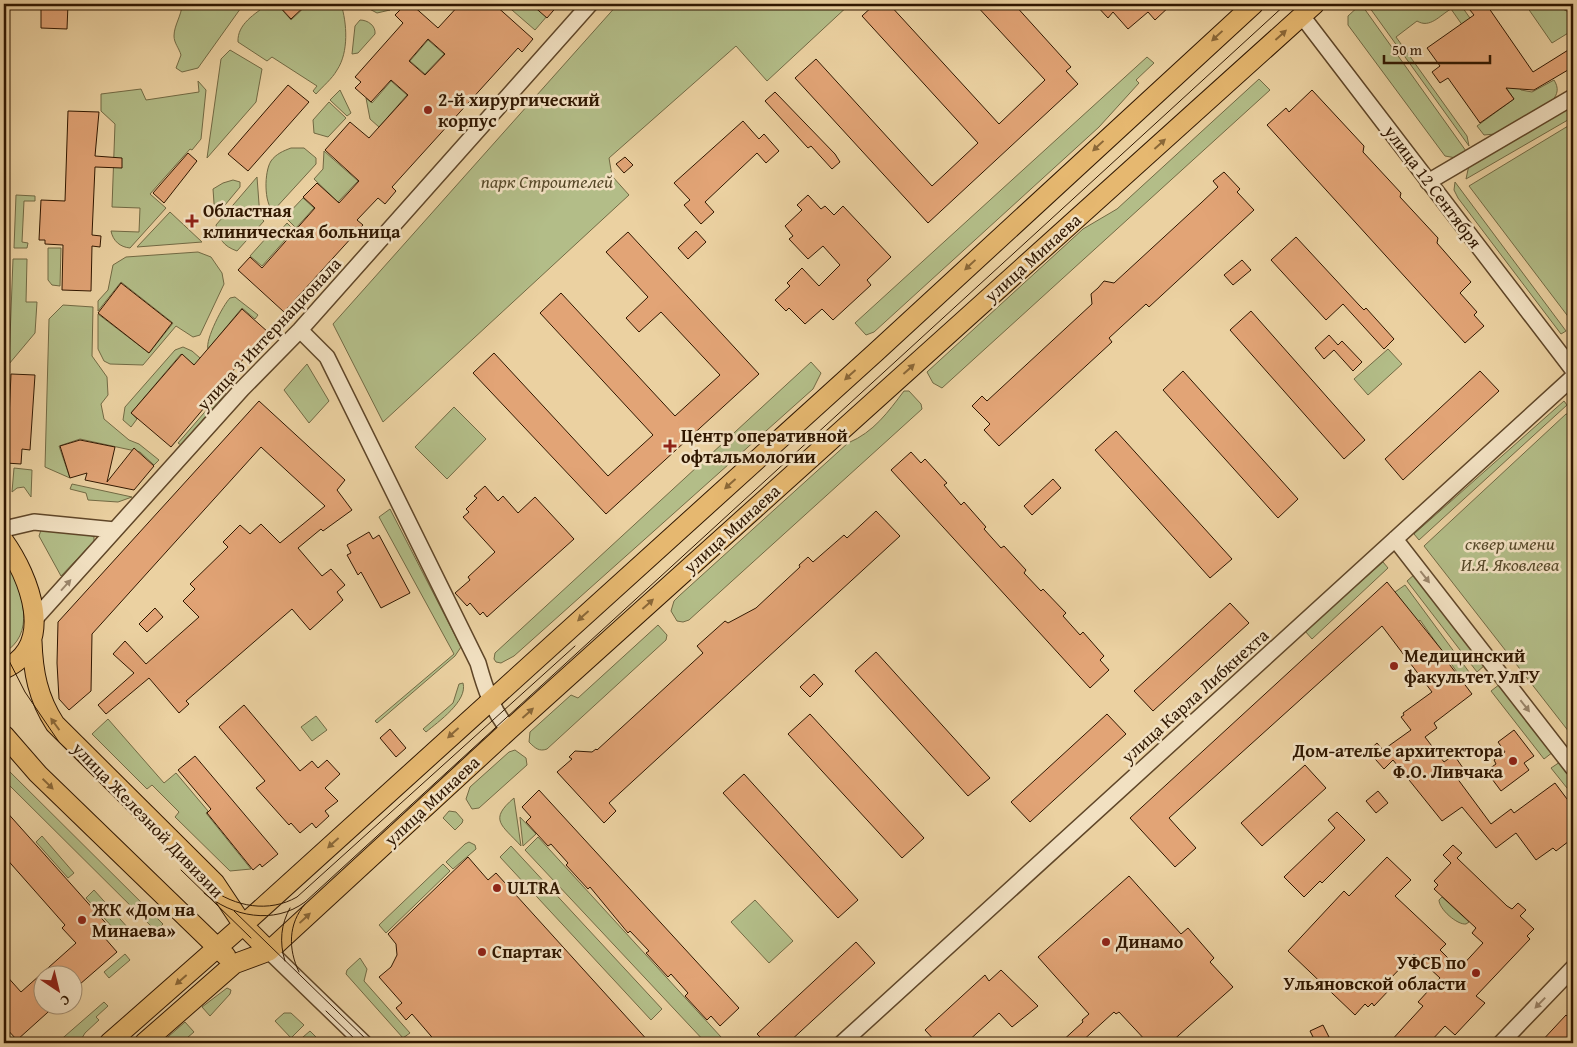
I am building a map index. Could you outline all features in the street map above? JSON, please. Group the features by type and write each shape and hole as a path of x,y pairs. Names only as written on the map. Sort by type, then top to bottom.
{"main road":[{"name":"улица Минаева","path":"109,1043 218,948 489,700 876,352 1254,4"},
{"name":"улица Минаева","path":"144,1043 234,964 269,951 509,730 1303,8"},
{"name":"улица Железной Дивизии","path":"4,541 25,576 31,595 34,670 42,703 55,724 215,883 243,925 269,951"},
{"path":"4,669 20,659 27,652 32,641"},
{"path":"4,735 38,774 234,964"},
{"path":"234,964 243,925"}],"street":[{"name":"улица 3 Интернационала","path":"33,621 242,389 300,330 590,4"},
{"name":"улица 12 Сентября","path":"1303,8 1428,182 1573,370"},
{"path":"1428,182 1573,97"},
{"path":"300,330 328,357 478,663 489,700 497,717 509,730"},
{"name":"улица Карла Либкнехта","path":"842,1043 1573,376"},
{"path":"4,529 34,522 115,530"},
{"path":"1395,539 1573,768"},
{"name":"улица Железной Дивизии","path":"269,951 364,1043"},
{"path":"1501,1043 1573,968"}],"green space":[{"path":"182,4 248,4 243,8 243,5 198,68 182,72 176,68 181,55 174,36"},
{"path":"268,4 277,4 291,20 308,4 341,4 346,28 344,55 335,73 316,94 313,91 317,86 272,57 267,61 238,42 240,30"},
{"path":"360,4 372,4 390,10 377,13"},
{"path":"505,4 536,4 548,15 535,30"},
{"name":"парк Строителей","path":"618,4 850,4 767,81 736,46 609,158 612,176 629,195 383,422 333,324"},
{"path":"1361,4 1466,151 1456,158 1445,156 1348,25 1348,16"},
{"path":"1367,4 1460,4 1521,90 1532,92 1554,80 1557,86 1556,96 1552,101 1495,134 1484,135 1477,126 1514,99 1451,9 1431,22 1422,23 1417,21 1396,37 1467,136 1469,146"},
{"path":"1525,4 1552,4 1573,14 1573,30 1552,43"},
{"path":"360,20 371,24 375,34 358,53 352,54 355,26"},
{"path":"428,40 444,54 425,74 410,61"},
{"path":"230,50 262,69 256,102 207,158 221,59"},
{"path":"1147,57 1154,63 1136,80 1139,83 1099,127 874,332 866,335 855,323"},
{"path":"1259,79 1270,90 942,388 933,383 927,372 1083,229 1117,209"},
{"path":"198,81 206,90 201,139 150,194 166,208 130,248 123,246 115,241 111,231 139,232 140,208 112,207 115,124 101,111 101,94 141,89 146,100 199,92"},
{"path":"391,81 407,95 379,127 370,119 366,98 372,103"},
{"path":"340,90 351,113 347,116 330,100"},
{"path":"329,102 346,118 328,137 314,133 313,120"},
{"path":"1573,105 1573,117 1466,179 1469,165"},
{"path":"1573,123 1573,323 1469,186"},
{"path":"291,148 304,148 316,158 316,164 273,211 267,195 267,172 275,156"},
{"path":"324,151 358,181 338,202 314,179 323,169"},
{"path":"257,177 260,217 264,221 237,251 228,247 222,241 216,225"},
{"path":"233,180 240,182 240,187 215,217 213,189"},
{"path":"1455,182 1566,331 1561,334 1458,198 1454,190"},
{"path":"16,195 35,196 35,201 24,201 22,242 28,243 27,248 14,248"},
{"path":"303,198 314,208 296,228 285,217"},
{"path":"170,212 202,242 137,247"},
{"path":"287,223 294,230 262,266 250,256 275,228 279,232"},
{"path":"48,248 61,248 60,286 52,285 48,280"},
{"path":"198,252 211,257 222,273 224,284 200,335 193,337 176,326 143,365 110,364 104,361 98,349 98,314 149,353 173,323 121,282 98,311 98,301 108,290 113,265 126,257"},
{"path":"13,259 27,259 26,302 37,302 35,333 9,364"},
{"path":"235,297 258,315 255,319 242,308 208,349 209,338 219,315 230,298"},
{"path":"63,305 93,307 92,356 107,377 108,395 101,404 104,419 129,440 139,444 159,460 154,465 140,452 80,439 59,446 70,478 45,467 49,319"},
{"path":"183,347 192,351 208,365 203,372 181,354 131,413 137,419 131,427 123,420 125,407 175,350"},
{"path":"1388,349 1402,364 1368,395 1354,379"},
{"path":"811,362 821,373 813,389 514,656 501,663 496,662 494,659 495,653"},
{"path":"307,364 329,401 309,423 284,390"},
{"path":"223,391 226,393 181,445 178,443"},
{"path":"904,391 909,391 921,404 922,409 689,620 677,621 671,611 674,601 848,443 873,427"},
{"path":"1564,401 1567,405 1419,540 1414,534"},
{"path":"454,407 486,439 447,479 415,447"},
{"name":"сквер имени И.Я. Яковлева","path":"1566,414 1573,414 1573,737 1424,546"},
{"path":"14,468 32,470 31,497 24,487 17,488 12,492"},
{"path":"72,484 132,497 118,502 88,500 86,493 70,489"},
{"path":"390,509 461,647 455,656 377,723 375,721 454,654 379,517"},
{"path":"41,530 90,535 94,537 94,541 61,576 39,536"},
{"path":"4,559 20,593 24,619 17,641 8,650 4,638"},
{"path":"1383,562 1388,568 1312,639 1305,631"},
{"path":"1415,574 1485,665 1477,672 1407,581"},
{"path":"1405,585 1472,676 1464,682 1420,620 1418,622 1395,592"},
{"path":"658,625 667,635 666,640 547,749 537,749 529,742 530,732 571,695 578,698"},
{"path":"463,683 461,697 457,704 426,732 423,729 453,703 459,684"},
{"path":"1500,684 1553,752 1544,759 1491,691"},
{"path":"316,716 327,730 312,741 301,727"},
{"path":"108,719 164,783 176,773 208,811 206,813 251,869 230,871 175,817 179,812 152,785 147,789 92,734"},
{"path":"515,750 526,758 527,765 479,808 472,809 466,799 470,787 509,752"},
{"path":"1560,762 1573,778 1573,791 1571,793 1551,768"},
{"path":"4,766 163,924 156,931 4,780"},
{"path":"514,798 521,846 504,827 500,817 501,812"},
{"path":"449,811 456,812 463,820 455,830 443,818"},
{"path":"520,818 536,834 523,846"},
{"path":"42,836 74,873 68,878 36,842"},
{"path":"538,837 721,1037 715,1043 706,1043 525,850"},
{"path":"469,842 475,845 476,849 453,869 446,862"},
{"path":"511,846 662,1009 651,1020 500,857"},
{"path":"443,864 450,871 386,933 379,925"},
{"path":"94,890 129,929 117,940 111,932 114,929 86,898"},
{"path":"1442,897 1469,922 1462,924 1449,916 1440,904 1439,900"},
{"path":"755,900 793,941 769,963 731,922"},
{"path":"125,954 130,960 109,978 104,972"},
{"path":"360,958 367,969 364,981 410,1033 403,1038 346,974 347,970"},
{"path":"227,988 231,990 230,994 210,1016 202,1007"},
{"path":"104,1002 108,1006 96,1017 99,1020 85,1033 79,1043 57,1043"},
{"path":"284,1013 291,1013 304,1025 291,1038 275,1021"},
{"path":"185,1022 194,1032 181,1043 161,1043"},
{"path":"310,1031 322,1043 296,1043"}],"building":[{"path":"41,4 68,4 67,29 41,28"},
{"path":"277,4 307,4 291,19"},
{"name":"2-й хирургический корпус","path":"406,4 411,4 438,28 460,4 494,4 533,39 522,52 518,48 392,187 396,191 385,204 378,198 357,220 363,225 284,312 238,270 250,257 262,268 315,208 303,197 317,183 339,203 359,181 325,150 350,122 369,138 408,95 391,80 371,102 355,88 361,82 355,77 403,23 395,15","holes":["428,39 445,54 425,75 409,61"]},
{"path":"531,4 559,4 547,18"},
{"path":"875,4 889,4 999,124 1045,80 975,4 1014,4 1071,67 1066,71 1078,84 928,223 795,78 816,59 932,186 978,143 862,16"},
{"path":"1095,4 1172,4 1155,20 1148,12 1128,29 1113,12 1108,18"},
{"path":"1465,4 1486,4 1533,72 1573,47 1573,67 1534,90 1506,88 1514,99 1480,123 1448,78 1440,83 1432,72 1440,66 1427,48 1474,15"},
{"path":"288,85 309,102 248,171 228,154"},
{"path":"1312,90 1364,146 1363,152 1401,193 1400,197 1438,238 1437,243 1471,282 1460,293 1477,312 1474,315 1484,326 1465,343 1267,125 1286,108 1289,112"},
{"path":"775,92 835,154 840,162 832,169 811,146 808,148 765,101"},
{"path":"68,111 99,112 95,156 122,158 122,168 95,167 92,235 101,236 100,247 92,246 91,291 62,290 63,245 45,244 45,240 39,240 41,200 65,201"},
{"path":"743,121 759,139 764,134 779,151 766,163 757,153 705,202 714,212 701,224 684,205 690,200 674,183"},
{"path":"188,153 197,161 164,203 153,193"},
{"path":"625,157 633,165 624,173 616,164"},
{"path":"1224,172 1240,189 1237,192 1254,210 1149,307 1146,304 1109,338 1112,342 999,446 984,430 990,424 972,406 982,396 987,401 1092,304 1091,294 1104,281 1114,283 1201,203 1218,187 1213,181"},
{"path":"808,195 821,209 825,206 834,215 843,206 891,257 867,280 871,285 833,320 822,309 805,324 789,308 786,311 775,300 790,286 787,283 802,268 819,286 840,265 823,246 808,259 789,239 793,236 785,226 802,210 797,205"},
{"path":"696,231 706,242 688,259 678,248"},
{"path":"628,232 759,374 606,514 473,373 494,353 608,476 653,435 540,313 561,293 675,416 720,375 661,312 639,332 626,318 648,297 606,252"},
{"path":"1296,237 1359,305 1364,310 1366,308 1394,339 1384,349 1343,304 1326,320 1271,260"},
{"path":"1242,260 1251,270 1233,285 1224,275"},
{"path":"121,283 172,323 149,353 98,313"},
{"path":"242,309 268,332 219,386 221,388 171,447 131,413 182,354 194,365"},
{"path":"1251,311 1365,440 1344,459 1230,330"},
{"path":"1329,335 1338,345 1342,341 1362,362 1353,371 1334,350 1324,359 1315,348"},
{"path":"1183,371 1298,499 1278,518 1163,390"},
{"path":"1480,371 1499,391 1403,480 1385,459"},
{"path":"11,374 35,375 30,450 22,449 21,464 6,463 7,442 4,442 6,419 9,419"},
{"path":"259,401 345,480 337,490 352,510 323,531 321,529 298,548 322,576 331,569 345,585 337,592 343,600 310,630 292,609 186,701 189,704 179,713 149,678 106,714 98,705 134,673 113,654 125,641 146,664 199,617 183,601 195,589 190,584 228,547 223,542 240,525 250,534 261,524 280,543 325,506 261,447 92,634 91,691 69,710 59,699 57,663 58,622"},
{"path":"1116,431 1232,559 1210,578 1095,450"},
{"path":"80,440 115,447 107,482 134,448 154,466 134,490 85,480 87,473 70,478 60,446"},
{"path":"911,452 921,463 925,459 947,483 944,485 961,505 964,502 1001,548 1004,546 1026,570 1024,573 1041,591 1043,589 1066,613 1063,616 1080,635 1083,632 1104,656 1100,660 1109,670 1090,688 891,470"},
{"path":"1053,479 1061,488 1032,515 1024,506"},
{"path":"485,486 498,501 503,496 518,513 535,497 574,539 487,617 483,612 480,615 470,603 467,606 455,593 470,580 468,577 495,552 463,517 469,512 466,509 477,498 474,496"},
{"path":"876,511 900,536 609,803 616,811 604,823 557,772 572,759 569,757 575,751 592,752 597,750 703,653 697,646 725,621 728,623 756,608 800,567 799,565 808,557 813,562 844,535 847,538"},
{"path":"369,532 373,539 379,535 410,593 381,608 361,572 358,575 347,555 351,553 347,545"},
{"path":"1387,582 1445,654 1443,656 1472,694 1434,723 1437,728 1425,737 1444,762 1454,755 1463,768 1454,774 1491,824 1511,809 1514,813 1555,783 1573,807 1573,838 1556,851 1553,848 1536,860 1516,833 1496,848 1462,807 1442,821 1393,760 1384,769 1368,751 1377,743 1383,750 1411,730 1401,717 1404,715 1403,713 1432,692 1382,626 1169,818 1196,848 1175,867 1130,818"},
{"path":"1230,603 1249,623 1153,711 1134,691"},
{"path":"155,608 163,617 147,632 139,624"},
{"path":"876,652 990,778 968,796 855,671"},
{"path":"814,674 823,684 810,697 800,687"},
{"path":"244,705 300,771 312,761 318,768 327,760 340,774 325,788 338,801 325,811 329,816 316,828 312,823 300,833 291,823 289,825 256,788 265,781 219,727"},
{"path":"810,714 924,838 902,858 788,734"},
{"path":"1107,714 1126,734 1030,822 1011,802"},
{"path":"390,729 406,748 396,757 380,738"},
{"name":"Дом-ателье архитектора Ф.О. Ливчака","path":"1514,730 1534,756 1524,763 1529,770 1501,791 1486,771 1496,764 1494,760 1505,752 1498,742"},
{"path":"195,756 278,854 262,867 260,864 253,870 207,813 211,809 178,770"},
{"path":"1305,765 1326,788 1262,846 1241,823"},
{"path":"744,774 858,900 838,918 723,793"},
{"path":"539,790 739,1008 720,1026 711,1016 707,1020 685,996 688,993 671,974 668,977 646,953 649,951 630,931 628,933 590,887 588,889 566,865 568,863 551,844 548,846 526,822 531,817 522,807"},
{"path":"1378,791 1388,803 1376,813 1366,801"},
{"name":"ЖК «Дом на Минаева»","path":"4,809 112,930 104,937 117,952 82,982 82,964 52,964 76,943 62,928 65,925 4,856"},
{"path":"1337,812 1365,840 1322,883 1320,881 1304,897 1284,877 1335,828 1328,820"},
{"path":"1453,845 1462,853 1457,858 1507,906 1512,909 1518,903 1526,910 1520,916 1534,929 1527,936 1530,939 1476,996 1485,1003 1455,1035 1445,1026 1429,1043 1389,1043 1423,1006 1418,1002 1440,978 1414,954 1386,983 1391,988 1374,1006 1372,1003 1368,1007 1365,1004 1355,1015 1288,951 1344,891 1349,896 1387,857 1411,880 1395,896 1446,944 1440,950 1459,969 1483,943 1472,933 1476,928 1434,889 1438,885 1434,881 1451,863 1443,855"},
{"name":"Спартак","path":"468,857 488,880 496,873 650,1043 437,1043 412,1014 406,1020 396,1008 402,1003 379,977 391,967 397,955 396,944 388,934"},
{"path":"1129,876 1181,934 1188,928 1214,958 1210,962 1233,987 1170,1043 1148,1043 1119,1012 1116,1014 1114,1012 1080,1043 1060,1043 1089,1014 1038,957"},
{"path":"856,942 875,963 788,1043 766,1043 757,1034"},
{"path":"1001,970 1038,1006 1012,1027 999,1013 966,1043 937,1043 925,1030 985,975 989,981"},
{"name":"ЖК «Дом на Минаева»","path":"4,973 21,992 32,982 32,1014 46,1014 17,1040 4,1026"},
{"path":"1566,1015 1573,1022 1573,1043 1540,1043"},
{"path":"1323,1025 1332,1043 1316,1043 1310,1031"}],"tram line":[{"path":"204,893 227,908 253,915 267,916 280,914 305,902 1286,4"},
{"path":"210,888 230,900 252,906 275,905 297,897 575,646"},
{"path":"4,651 25,692 59,742 214,892"},
{"path":"181,870 251,938"},
{"path":"299,972 293,954 292,937 295,920 305,904"},
{"path":"285,961 282,933 290,908"},
{"path":"234,911 370,1043"},
{"path":"326,1011 359,1043"}],"place":[{"name":"2-й хирургический корпус","path":"428,110"},
{"name":"Областная клиническая больница","path":"192,221"},
{"name":"Центр оперативной офтальмологии","path":"670,446"},
{"name":"Медицинский факультет УлГУ","path":"1394,666"},
{"name":"Дом-ателье архитектора Ф.О. Ливчака","path":"1513,761"},
{"name":"ULTRA","path":"497,888"},
{"name":"ЖК «Дом на Минаева»","path":"82,920"},
{"name":"Динамо","path":"1106,942"},
{"name":"Спартак","path":"482,952"},
{"name":"УФСБ по Ульяновской области","path":"1476,973"}]}
